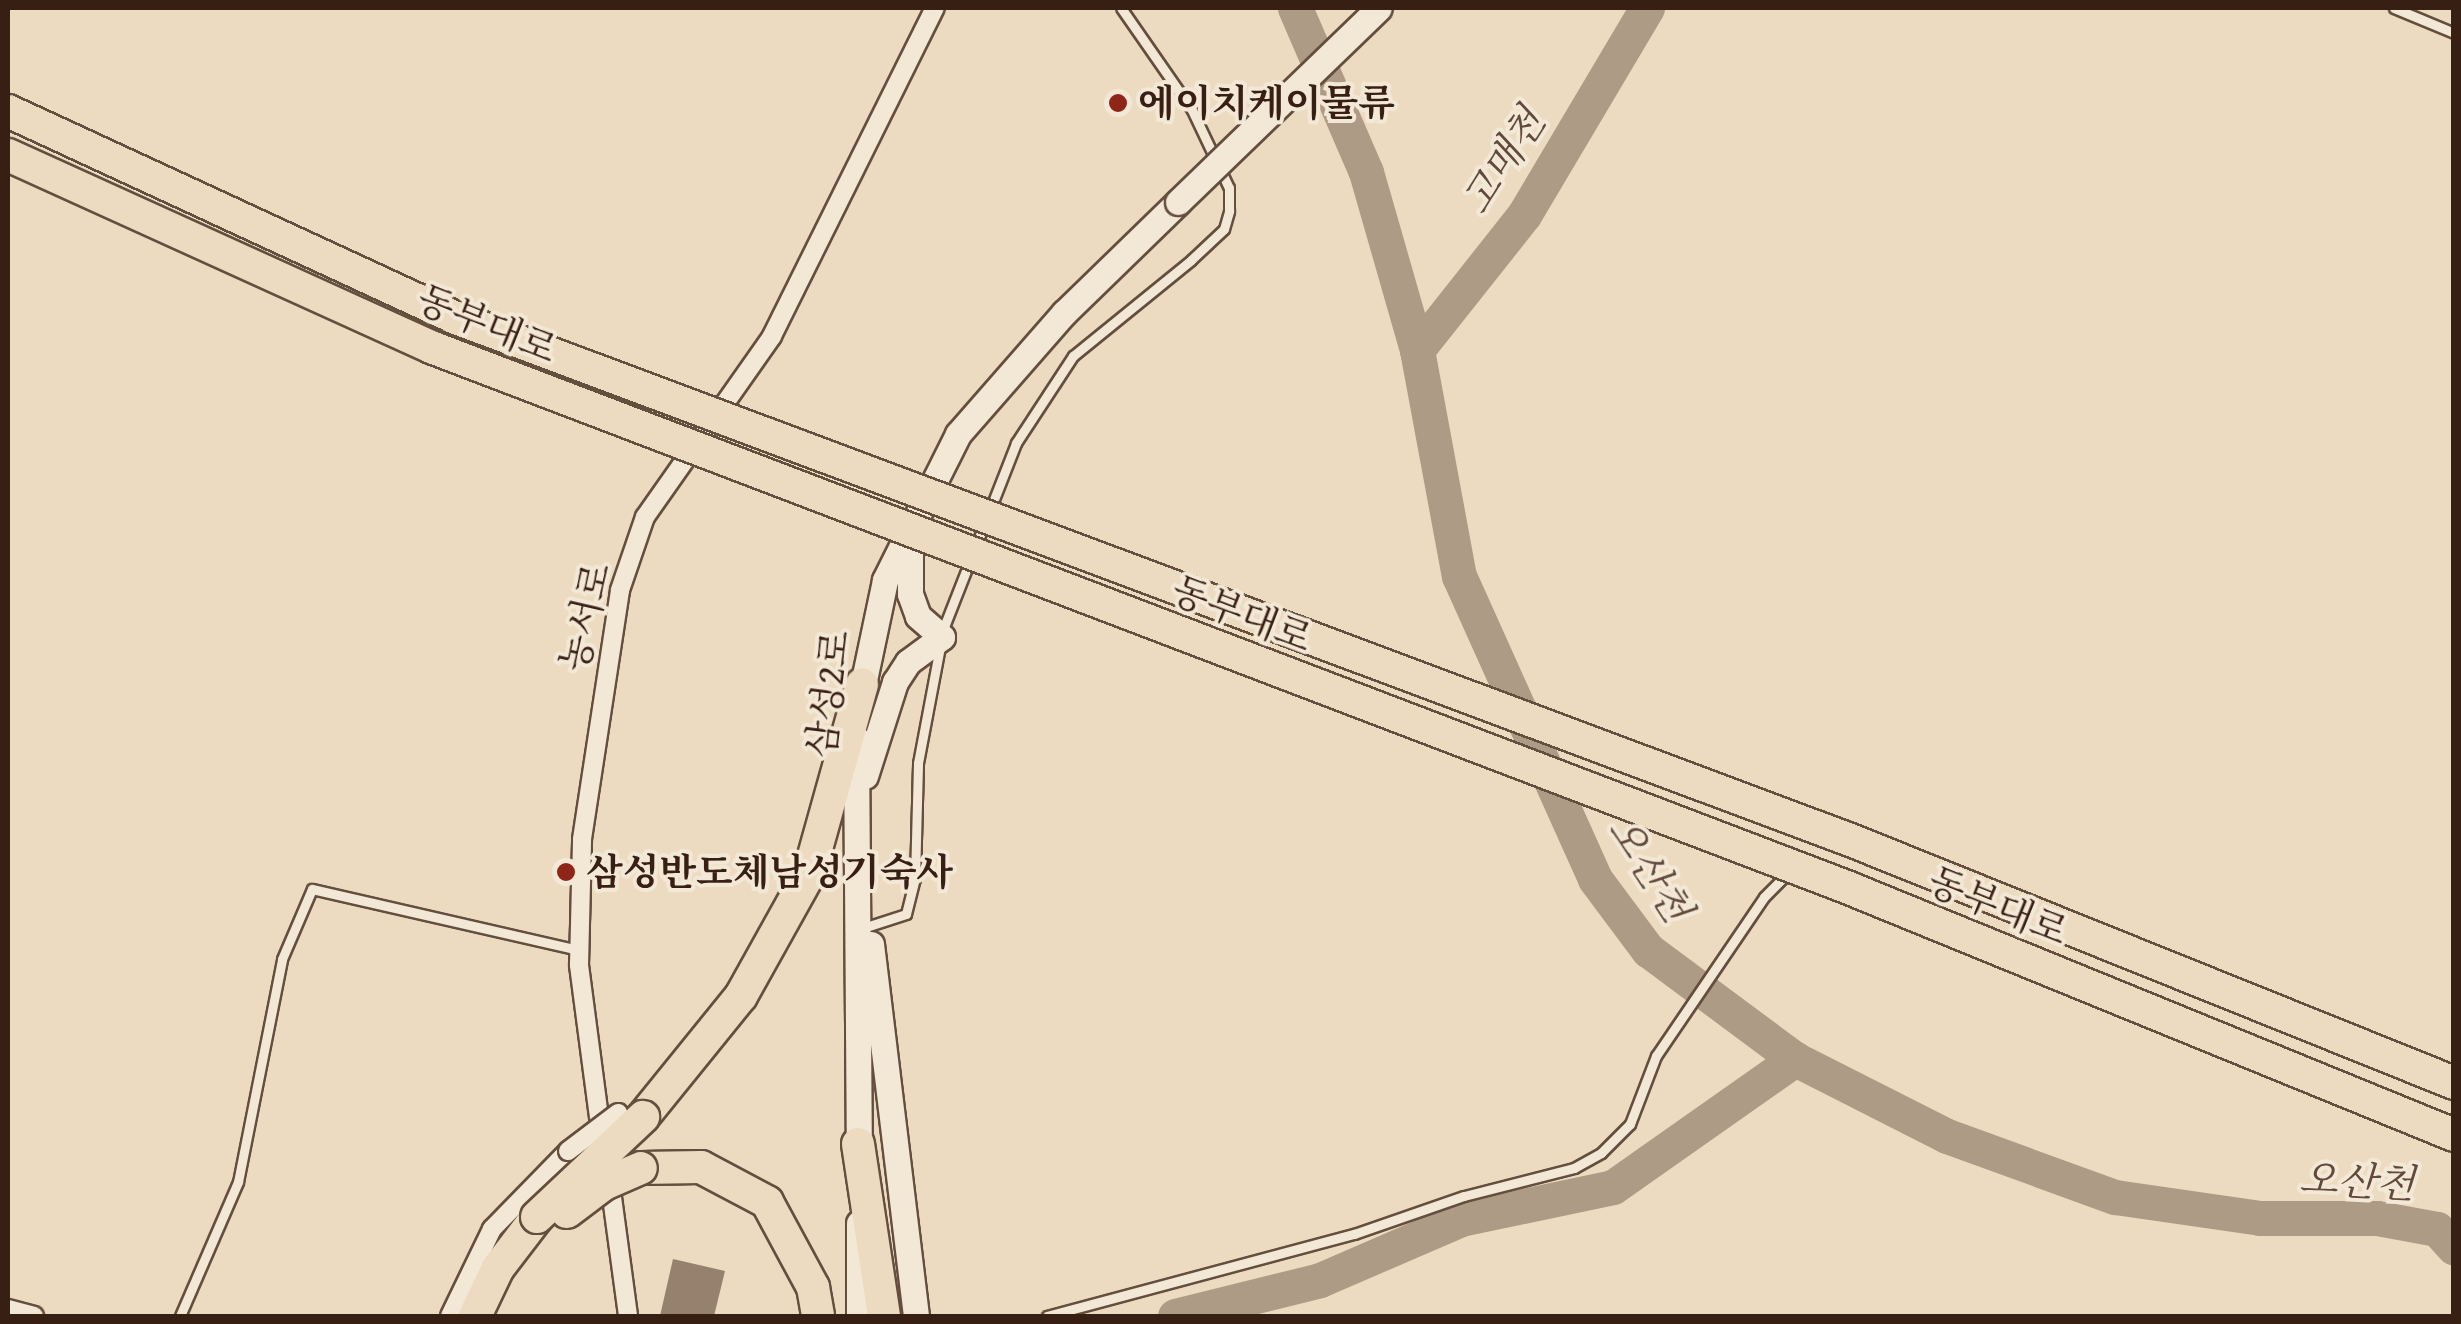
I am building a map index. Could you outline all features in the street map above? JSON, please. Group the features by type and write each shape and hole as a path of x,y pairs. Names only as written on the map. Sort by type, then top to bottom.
{"highway":[{"name":"동부대로","path":"8,110 453,317 1848,839 2454,1084"},
{"name":"동부대로","path":"8,154 431,348 1849,888 2454,1135"},
{"path":"475,1316 498,1268 541,1224 631,1115 674,1085 741,996 809,874 862,684"},
{"path":"858,1144 871,1307"},
{"path":"495,1316 541,1224 584,1196 641,1168 677,1163 724,1174 768,1202 813,1287 818,1316"}],"main road":[{"name":"삼성2로","path":"858,1144 856,819 862,684 885,580 958,434 1002,378 1379,8"},
{"path":"912,522 910,594 918,616 942,637 908,662 895,682 856,819 916,1316"}],"street":[{"name":"농서로","path":"628,1316 591,1084 579,950 594,742 620,590 645,517 772,336 935,8"},
{"path":"450,1316 492,1228 568,1151 631,1115"},
{"path":"8,1309 34,1316"}],"lane":[{"path":"869,926 906,914 915,879 918,763 942,637 1016,443 1073,356 1224,229 1229,188 1192,110 1121,8"},
{"path":"2394,8 2454,33"},
{"path":"1820,842 1848,815"},
{"path":"1047,1316 1574,1168 1630,1124 1666,1042 1764,896 1806,856"},
{"path":"180,1316 238,1182 282,958 312,890 579,950"}],"building":[{"path":"673,1259 725,1271 714,1316 660,1316"}],"waterway":[{"name":"오산천","path":"1295,8 1366,172 1417,350 1459,576 1595,879 1648,950 1795,1059 1947,1136 2115,1197 2260,1218 2377,1218 2437,1229 2454,1248"},
{"name":"고매천","path":"1417,350 1524,215 1647,8"},
{"path":"1175,1316 1320,1280 1461,1219 1613,1187 1795,1059"}],"place":[{"name":"에이치케이물류","path":"1118,103"},
{"name":"삼성반도체남성기숙사","path":"566,872"}]}
